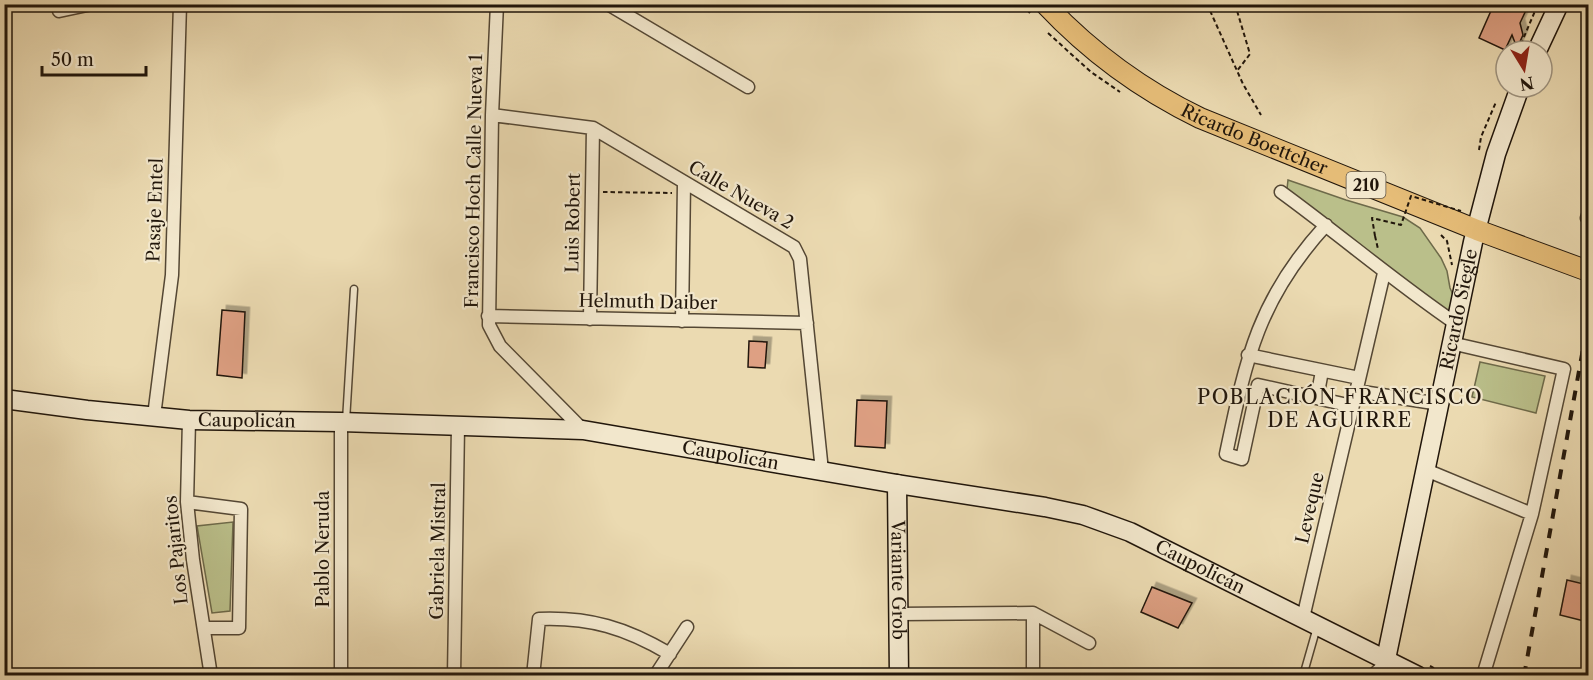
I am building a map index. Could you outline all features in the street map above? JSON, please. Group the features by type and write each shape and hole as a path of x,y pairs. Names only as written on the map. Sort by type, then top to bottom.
{"main road":[{"name":"Ricardo Boettcher","path":"1041,12 1138,84 1200,118 1477,230 1588,271"}],"street":[{"path":"59,11 92,4"},
{"name":"Pasaje Entel","path":"154,416 172,275 180,4"},
{"name":"Francisco Hoch Calle Nueva 1","path":"497,4 492,115 489,325 496,340 583,430"},
{"path":"608,4 748,87"},
{"path":"1543,39 1559,4"},
{"name":"Ricardo Siegle","path":"1384,667 1455,323 1496,154 1516,99"},
{"name":"Calle Nueva 2","path":"492,115 593,128 684,188 794,247 800,259 822,471"},
{"name":"Luis Robert","path":"590,319 593,128"},
{"path":"682,321 684,188"},
{"path":"1281,192 1326,225 1384,273 1455,323"},
{"path":"1326,225 1295,260 1262,318 1248,355 1226,454 1242,459 1258,385 1352,405"},
{"name":"Leveque","path":"1311,622 1352,405 1384,273"},
{"name":"Helmuth Daiber","path":"488,316 807,324"},
{"path":"1451,343 1564,369 1532,514 1483,675"},
{"path":"1248,355 1359,378"},
{"path":"1317,398 1322,370"},
{"path":"1356,391 1440,404"},
{"name":"Caupolicán","path":"4,399 189,420 343,422 583,430 1045,507 1107,523 1183,557 1311,622 1384,667 1418,675"},
{"name":"Los Pajaritos","path":"189,420 187,502 193,560 212,675"},
{"name":"Pablo Neruda","path":"341,675 343,422"},
{"name":"Gabriela Mistral","path":"454,675 458,426"},
{"path":"1426,470 1532,514"},
{"name":"Variante Grob","path":"897,484 899,675"},
{"path":"187,502 241,509 239,628 204,628"},
{"path":"1033,613 1033,675"},
{"path":"898,614 1033,613 1089,644"},
{"path":"533,675 539,619 575,619 610,626 638,636 670,654"},
{"path":"655,675 687,627"}],"lane":[{"path":"343,422 354,289"},
{"path":"1303,675 1311,622"},
{"path":"1368,675 1384,667"}],"path":[{"path":"1022,4 1041,12"},
{"path":"1207,4 1261,115"},
{"path":"1235,4 1250,54 1238,71"},
{"path":"1523,39 1538,4"},
{"path":"1048,32 1084,67 1125,96"},
{"path":"592,192 684,188"},
{"path":"1375,236 1372,218 1401,225 1411,196 1461,211"},
{"path":"1403,209 1414,213"},
{"path":"1438,231 1447,241 1453,270"}],"green space":[{"path":"1288,180 1403,217 1420,228 1441,258 1447,271 1455,299 1452,314 1377,262 1287,189"},
{"path":"1480,362 1545,376 1536,413 1472,397"},
{"path":"233,522 230,611 212,613 197,526"}],"building":[{"path":"1494,4 1529,4 1520,23 1523,35 1521,39 1514,39 1512,35 1510,39 1494,39 1494,45 1479,38"},
{"path":"222,310 245,312 242,378 217,375"},
{"path":"749,341 767,342 765,368 748,367"},
{"path":"857,400 887,401 885,448 855,446"},
{"path":"1567,580 1588,585 1588,622 1560,615"},
{"path":"1152,587 1192,603 1178,628 1141,612"}],"railway":[{"path":"1524,676 1588,321"}],"district":[{"name":"POBLACIÓN FRANCISCO DE AGUIRRE","path":"1340,408"}]}
